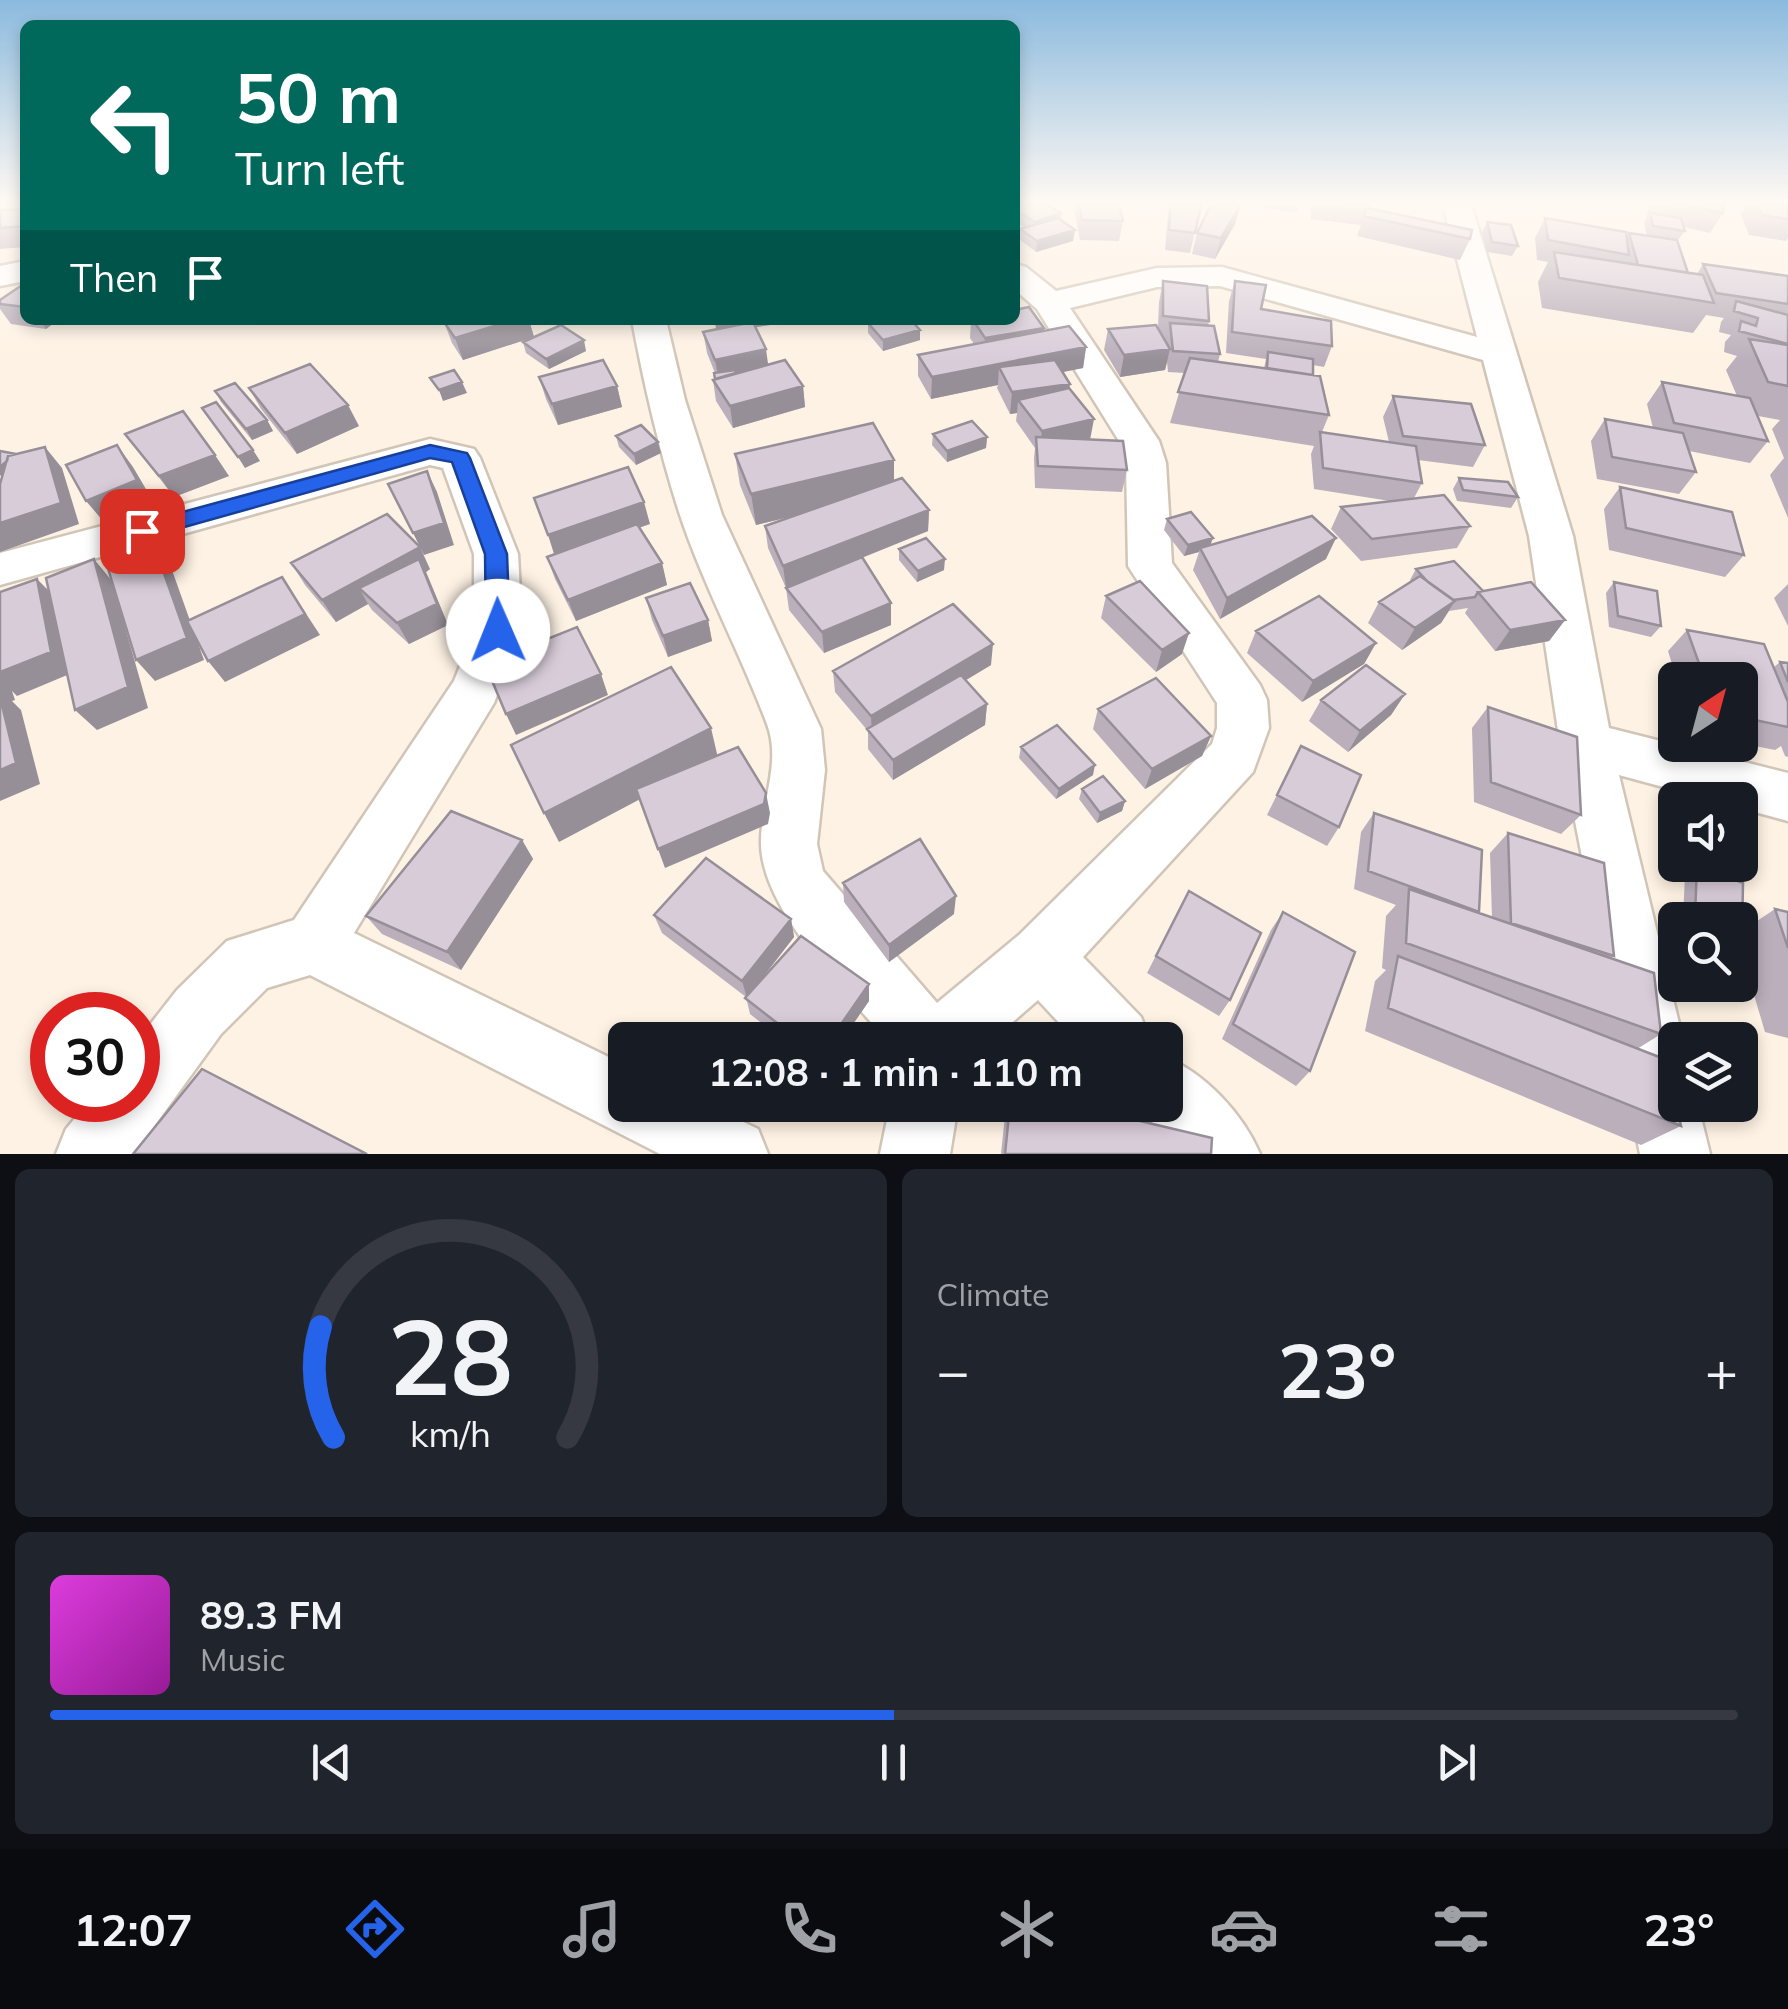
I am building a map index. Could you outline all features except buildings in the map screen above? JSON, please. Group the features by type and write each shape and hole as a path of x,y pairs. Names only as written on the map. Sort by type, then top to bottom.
{"street":[{"path":"1473,255 1496,352 1551,536 1586,744 1675,1154"},
{"path":"964,1022 1041,956 1234,756 1244,728 1242,700 1150,566 1146,463 1139,440 1032,288 1194,272 1222,276 1496,352"},
{"path":"650,325 666,400 701,516 795,729 799,766 786,833 792,870 801,890 912,1022"},
{"path":"0,569 430,452 460,458 496,554 498,631 476,689 313,944 249,964 199,1012 160,1064"},
{"path":"1586,744 1788,797"},
{"path":"313,944 608,1092"},
{"path":"1041,956 1102,1022"},
{"path":"1183,1109 1225,1154"},
{"path":"91,1154 115,1122"},
{"path":"669,1122 733,1154"},
{"path":"915,1154 921,1122"}],"route":[{"path":"142,531 430,452 460,458 496,554 498,631"}]}
